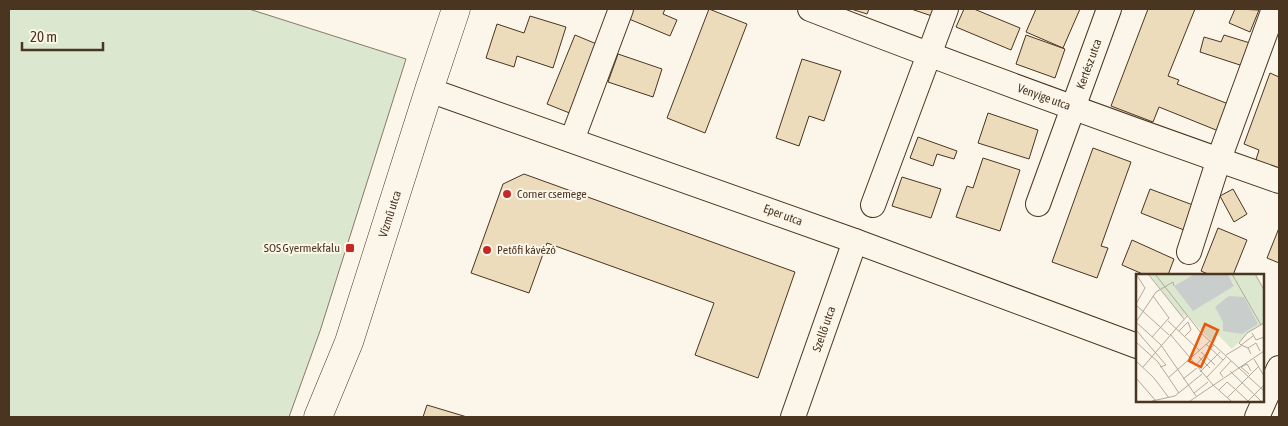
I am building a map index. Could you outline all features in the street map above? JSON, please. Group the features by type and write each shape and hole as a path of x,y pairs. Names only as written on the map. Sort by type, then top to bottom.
{"main road":[{"name":"Vízmű utca","path":"318,417 349,342 456,9"}],"street":[{"path":"572,140 621,9"},
{"name":"Venyige utca","path":"810,9 1073,108 1279,180"},
{"path":"873,205 946,9"},
{"name":"Kertész utca","path":"1038,204 1109,9"},
{"path":"1189,252 1219,159 1274,9"},
{"name":"Eper utca","path":"429,90 855,241 1136,346"},
{"name":"Szellő utca","path":"794,417 855,241"},
{"path":"1257,417 1270,395 1279,368"}],"green space":[{"path":"9,9 249,9 406,59 320,331 289,417 9,417"}],"building":[{"path":"633,9 665,9 663,14 677,20 670,36 629,19"},
{"path":"709,9 747,24 705,133 667,118"},
{"path":"851,9 869,9 867,14"},
{"path":"911,9 938,9 935,17"},
{"path":"964,9 974,9 1020,28 1011,50 956,27"},
{"path":"1036,9 1080,9 1063,48 1026,32"},
{"path":"1148,9 1195,9 1168,76 1179,80 1177,84 1231,105 1221,132 1159,107 1153,122 1111,106"},
{"path":"1235,9 1259,10 1250,32 1229,23"},
{"path":"530,16 566,27 553,68 517,56 514,67 486,58 497,24 524,33"},
{"path":"575,35 599,45 572,114 547,104"},
{"path":"1026,35 1065,49 1055,78 1016,64"},
{"path":"1224,35 1250,43 1243,66 1200,52 1204,37 1221,42"},
{"path":"618,54 662,69 653,97 608,82"},
{"path":"802,59 841,71 824,121 809,116 799,146 776,138"},
{"path":"1270,73 1279,77 1279,172 1255,163 1259,150 1244,144"},
{"path":"988,113 1038,130 1029,159 978,143"},
{"path":"918,137 957,151 954,159 937,154 933,166 910,158"},
{"path":"1093,148 1131,162 1101,246 1108,248 1097,278 1052,262"},
{"path":"983,158 1020,170 1000,231 956,217 967,186 973,188"},
{"path":"524,174 795,272 758,378 695,355 714,303 547,243 529,293 471,273 503,184"},
{"path":"902,177 941,189 931,218 892,206"},
{"path":"1150,189 1193,205 1184,230 1141,213"},
{"path":"1233,189 1247,214 1234,222 1220,196"},
{"path":"1218,228 1247,240 1233,274 1208,274 1201,271"},
{"path":"1279,228 1279,263 1267,258"},
{"path":"1132,240 1174,259 1168,274 1143,274 1122,265"},
{"path":"427,405 467,417 423,417"}],"place":[{"name":"Corner csemege","path":"507,194"},
{"name":"SOS Gyermekfalu","path":"350,248"},
{"name":"Petőfi kávézó","path":"487,250"}]}
